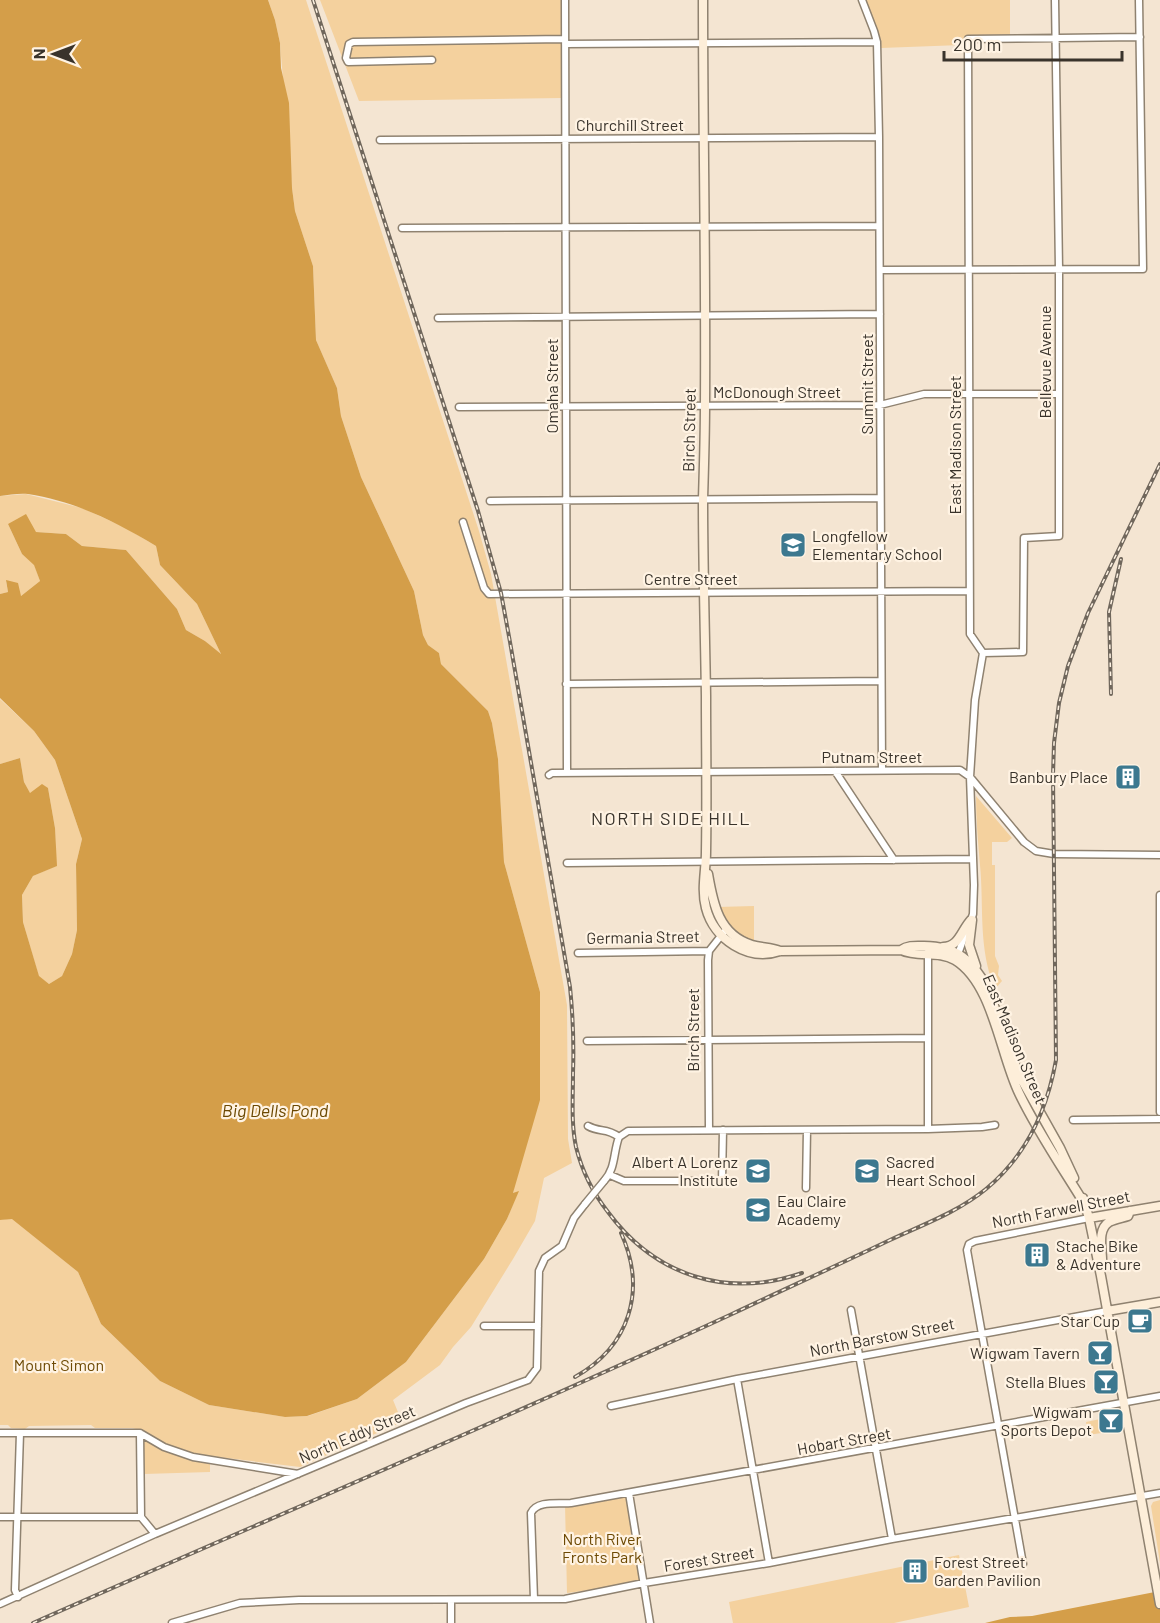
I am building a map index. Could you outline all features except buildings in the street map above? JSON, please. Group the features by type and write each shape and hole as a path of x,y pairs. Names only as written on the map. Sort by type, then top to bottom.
{"main road":[{"name":"Birch Street","path":"704,0 705,405 703,500 706,861 714,904 724,931"},
{"path":"724,931 749,944 780,951 902,950 907,953 949,947 956,943 972,920"},
{"path":"972,920 970,951 982,977"},
{"path":"940,947 957,956"},
{"path":"928,950 957,956"},
{"name":"East Madison Street","path":"957,956 982,977 1019,1075 1060,1148 1089,1218 1160,1604"},
{"name":"East Madison Street","path":"957,956 977,981 1019,1093 1084,1203"},
{"name":"North Farwell Street","path":"1089,1218 1160,1206"},
{"path":"1101,1276 1102,1230 1109,1222 1128,1216 1130,1211"},
{"name":"North Barstow Street","path":"1107,1311 1160,1302"}],"street":[{"name":"Omaha Street","path":"565,0 567,773"},
{"name":"Summit Street","path":"862,0 877,42 882,770"},
{"name":"Bellevue Avenue","path":"983,652 1023,652 1024,538 1059,536 1059,269 1055,0"},
{"path":"880,270 1143,269 1139,0"},
{"path":"1056,38 1140,37"},
{"name":"East Madison Street","path":"983,652 970,634 968,39 1056,38"},
{"path":"432,60 348,62 346,58 349,44 353,42 565,41 704,44 877,42"},
{"name":"Churchill Street","path":"380,140 879,137"},
{"path":"402,228 879,226"},
{"path":"438,318 880,314"},
{"name":"McDonough Street","path":"459,407 880,405 924,394 1059,394"},
{"path":"490,501 880,498"},
{"name":"Centre Street","path":"464,522 484,588 489,594 969,591"},
{"path":"957,956 972,920 974,902 970,777 975,699 983,652"},
{"path":"566,684 880,681"},
{"name":"Putnam Street","path":"549,775 552,773 960,770 970,777"},
{"path":"834,771 894,860"},
{"path":"970,777 1024,842 1036,851 1054,854 1160,855"},
{"path":"567,863 973,859"},
{"path":"1160,895 1160,1112"},
{"path":"709,951 724,931"},
{"path":"928,950 928,1129"},
{"name":"Germania Street","path":"578,952 709,951"},
{"name":"Birch Street","path":"709,951 709,1130"},
{"path":"587,1041 928,1038"},
{"path":"1073,1120 1160,1119"},
{"path":"723,1130 722,1181 624,1181 610,1175 619,1137 628,1131 709,1130 928,1129 995,1125"},
{"path":"588,1126 593,1129 611,1130 619,1137"},
{"path":"806,1188 807,1130"},
{"name":"North Eddy Street","path":"0,1433 140,1433 164,1447 193,1457 299,1474 466,1403 528,1380 537,1368 539,1271 545,1258 562,1246 574,1218 610,1175"},
{"name":"North Farwell Street","path":"981,1334 967,1250 969,1244 1089,1218"},
{"path":"851,1310 892,1539"},
{"name":"North Barstow Street","path":"611,1406 737,1379 1107,1311"},
{"path":"484,1326 538,1326"},
{"path":"981,1334 1023,1564"},
{"path":"737,1379 770,1563"},
{"name":"Hobart Street","path":"534,1599 531,1513 533,1508 539,1505 571,1503 629,1493 1160,1396"},
{"path":"18,1597 15,1590 20,1433"},
{"path":"140,1433 141,1517 155,1534"},
{"path":"0,1604 155,1534 299,1474"},
{"path":"629,1493 650,1623"},
{"name":"Forest Street","path":"172,1623 240,1602 565,1599 644,1583 770,1563 892,1539 1160,1493"},
{"path":"0,1517 141,1517"},
{"path":"451,1600 451,1623"}],"green space":[{"name":"Mount Simon","path":"268,0 306,0 491,574 567,1005 568,1139 572,1163 544,1178 535,1221 471,1327 440,1365 393,1400 402,1422 300,1467 210,1456 210,1472 144,1474 144,1431 132,1428 95,1428 91,1425 29,1426 25,1429 0,1425 0,1220 12,1218 78,1272 101,1324 160,1381 209,1405 285,1417 308,1416 357,1399 406,1362 484,1259 507,1219 518,1192 513,1194 540,992 504,862 498,759 488,711 441,664 439,653 428,645 423,635 414,591 361,477 341,416 337,388 316,340 313,266 295,211 280,43"},
{"path":"320,0 561,0 562,98 359,101"},
{"path":"865,0 1010,0 1010,36 966,38 961,45 881,48 877,28"},
{"path":"26,494 82,508 124,527 156,546 160,565 197,604 222,656 205,641 186,630 177,609 126,550 82,546 66,534 36,532 8,524 22,554 34,564 40,581 21,596 6,581 8,592 0,594 0,496"},
{"path":"0,699 34,731 55,760 82,839 76,864 77,930 72,954 62,976 49,984 39,977 23,922 22,895 33,876 56,866 55,828 48,788 30,794 24,782 20,758 0,764"},
{"path":"976,796 1012,838 1007,842 992,842 992,865 995,865 995,956 999,966 998,975 1002,981 995,989 984,943"},
{"path":"754,906 754,943 732,928 717,907"},
{"path":"1105,1418 1108,1432 1088,1435 1086,1422"},
{"name":"North River Fronts Park","path":"629,1493 644,1583 567,1593 565,1504"},
{"path":"1160,1500 1160,1563 1151,1506 1153,1502"},
{"path":"959,1555 969,1607 894,1623 733,1623 729,1602"}],"water":[{"name":"Big Dells Pond","path":"0,0 268,0 280,43 281,68 289,103 295,211 313,266 316,340 337,388 341,416 361,477 414,591 423,635 428,645 439,653 441,664 488,711 492,723 498,759 504,862 540,992 540,1100 513,1193 519,1191 507,1219 484,1259 406,1362 357,1399 307,1416 285,1417 209,1405 160,1381 101,1324 78,1272 12,1219 0,1220 0,764 20,758 24,782 30,793 42,784 48,788 55,828 57,866 33,876 22,895 23,922 39,976 49,984 62,976 72,954 77,930 76,864 82,839 55,760 34,731 0,698 0,594 8,592 6,580 18,583 21,596 40,581 34,565 22,554 8,524 26,514 36,532 66,534 82,546 126,550 177,609 186,630 221,654 197,604 160,565 156,546 79,507 28,494 0,496"},
{"path":"1160,1591 1160,1623 985,1623 1010,1617 1032,1616"}],"railway":[{"path":"313,0 478,511 501,593 570,987 573,1041 573,1129 581,1165 598,1197 627,1234 648,1252 670,1266 694,1276 720,1282 747,1283 774,1280 802,1273"},
{"path":"33,1623 471,1432 732,1314 952,1211 986,1189 1000,1176 1013,1162 1033,1131 1047,1097 1056,1060 1053,775 1059,703 1068,666 1088,613 1160,464"},
{"path":"1111,694 1109,612 1121,559"},
{"path":"575,1377 594,1364 609,1349 621,1333 628,1315 633,1275 629,1254 621,1233"}],"place":[{"name":"Longfellow Elementary School","path":"793,545"},
{"name":"Banbury Place","path":"1128,777"},
{"name":"Albert A Lorenz Institute","path":"758,1171"},
{"name":"Sacred Heart School","path":"867,1171"},
{"name":"Eau Claire Academy","path":"758,1210"},
{"name":"Stache Bike & Adventure","path":"1037,1255"},
{"name":"Star Cup","path":"1140,1321"},
{"name":"Wigwam Tavern","path":"1100,1353"},
{"name":"Stella Blues","path":"1106,1382"},
{"name":"Wigwam Sports Depot","path":"1111,1421"},
{"name":"Forest Street Garden Pavilion","path":"915,1571"}],"district":[{"name":"NORTH SIDE HILL","path":"671,819"}]}
